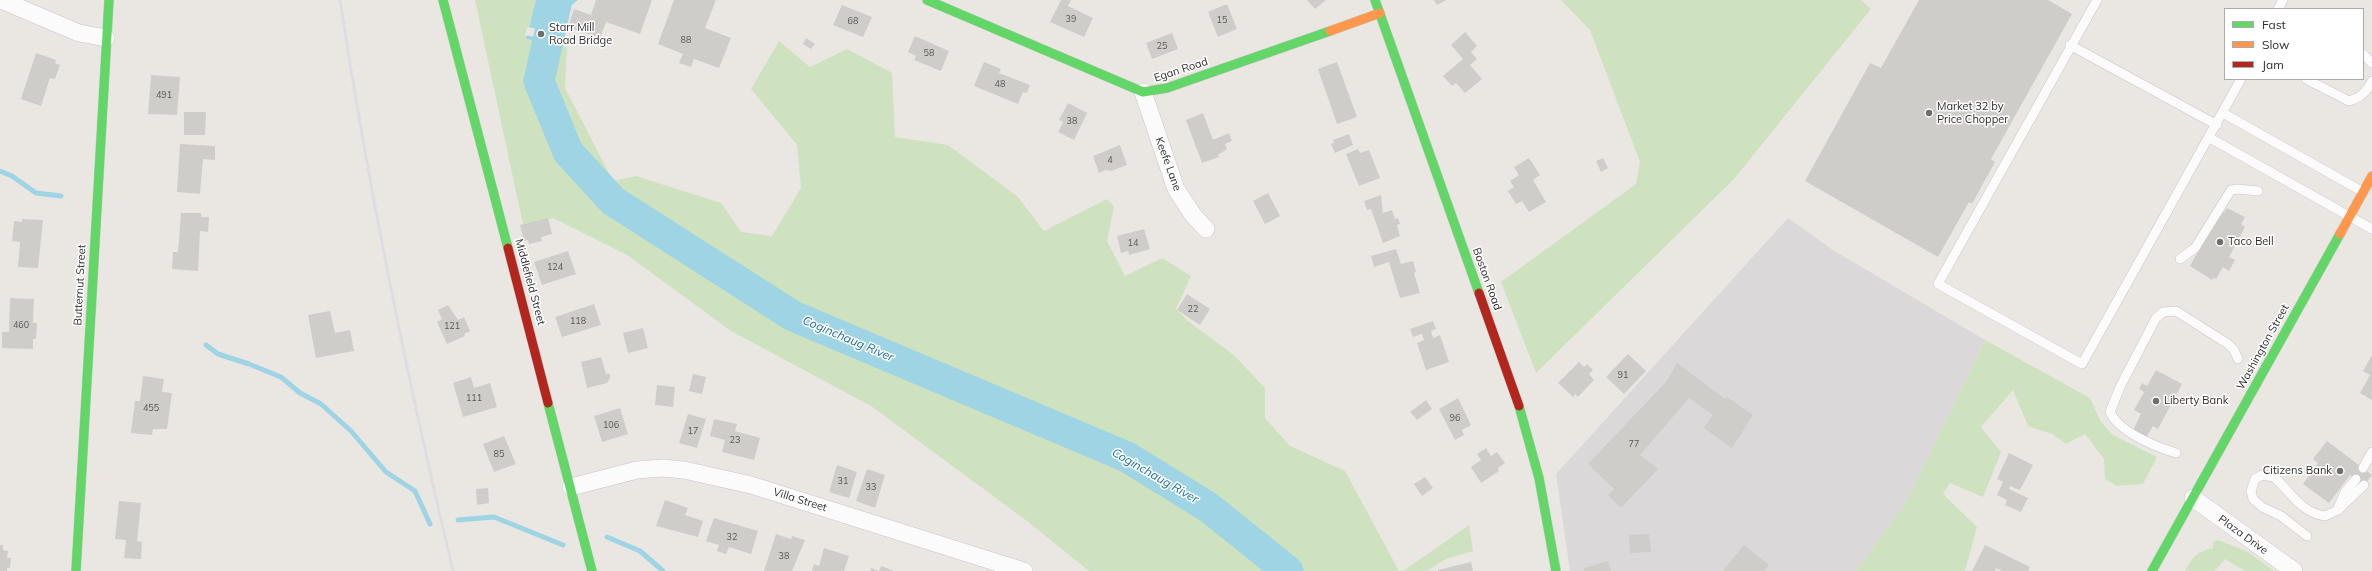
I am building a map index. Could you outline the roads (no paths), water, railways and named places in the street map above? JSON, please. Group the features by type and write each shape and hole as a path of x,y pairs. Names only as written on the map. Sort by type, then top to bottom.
{"main road":[{"name":"Butternut Street","path":"76,571 109,0"},
{"name":"Middlefield Street","path":"443,0 592,571"},
{"name":"Egan Road","path":"927,0 1143,92 1167,88 1380,13"},
{"name":"Boston Road","path":"1375,0 1515,393 1539,478 1556,571"},
{"name":"Washington Street","path":"2152,571 2372,176"}],"street":[{"path":"1,0 79,32 106,38"},
{"name":"Keefe Lane","path":"1143,92 1176,189 1193,215 1206,229"},
{"name":"Villa Street","path":"571,487 638,470 662,468 684,470 758,488 1024,571"},
{"name":"Plaza Drive","path":"2193,498 2294,571"}],"lane":[{"path":"2096,0 1938,284 2082,364 2210,138 2240,80"},
{"path":"2070,45 2217,125"},
{"path":"2364,55 2372,63"},
{"path":"2308,80 2340,99 2349,101 2356,99 2364,93 2372,81"},
{"path":"2223,113 2372,197"},
{"path":"2210,138 2372,228"},
{"path":"2180,258 2190,253 2199,244 2226,194 2237,188 2258,192"},
{"path":"2176,453 2159,448 2135,436 2118,422 2110,412 2120,387 2156,318 2162,312 2176,311 2228,344 2234,350 2238,359"},
{"path":"2363,468 2372,452"},
{"path":"2306,536 2281,516 2262,507 2253,499 2250,491 2255,479 2266,475 2274,477 2292,499 2319,516 2325,516 2338,510 2364,485"},
{"path":"2338,510 2345,492 2356,479"}],"water":[{"path":"536,0 578,0 568,8 557,45 526,39"}],"waterway":[{"name":"Coginchaug River","path":"557,0 539,81 568,152 613,201 793,316 1127,457 1208,507 1288,571"},
{"path":"0,171 12,176 36,193 61,196"},
{"path":"206,345 218,354 249,364 281,377 300,393 321,404 351,431 386,472 415,491 430,524"},
{"path":"458,520 494,517 563,545"},
{"path":"607,537 640,551 663,571"}],"railway":[{"path":"340,0 351,72 390,287 420,429 453,571"}],"place":[{"name":"Starr Mill Road Bridge","path":"541,34"},
{"name":"Market 32 by Price Chopper","path":"1929,113"},
{"name":"Taco Bell","path":"2220,242"},
{"name":"Liberty Bank","path":"2156,401"},
{"name":"Citizens Bank","path":"2340,471"}]}
